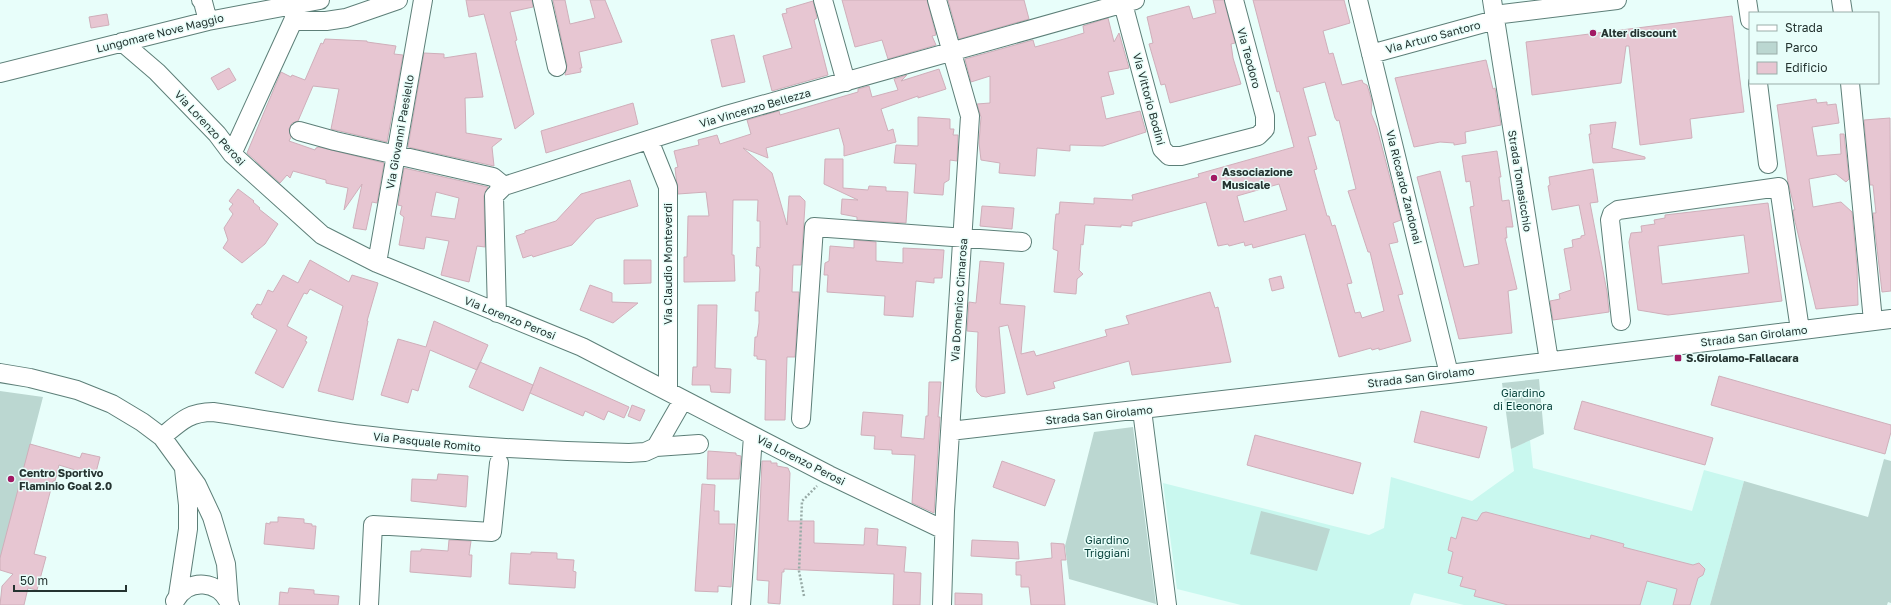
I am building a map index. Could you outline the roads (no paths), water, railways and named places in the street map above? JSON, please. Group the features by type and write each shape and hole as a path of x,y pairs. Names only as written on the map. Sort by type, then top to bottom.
{"street":[{"path":"201,0 203,2 208,21"},
{"name":"Lungomare Nove Maggio","path":"0,73 208,21 261,10 296,13 320,0"},
{"path":"232,154 296,13 326,21 346,18 398,0"},
{"name":"Via Giovanni Paesiello","path":"377,264 423,0"},
{"path":"542,0 557,67"},
{"path":"823,0 846,82"},
{"name":"Via Domenico Cimarosa","path":"937,0 970,116 944,530 942,605"},
{"name":"Via Teodoro","path":"1234,0 1265,116"},
{"name":"Via Riccardo Zandonai","path":"1358,0 1449,374"},
{"name":"Via Arturo Santoro","path":"1372,54 1494,12 1617,0"},
{"path":"1748,0 1749,12"},
{"path":"1841,0 1843,12"},
{"name":"Via Vincenzo Bellezza","path":"504,186 723,116 1127,1"},
{"name":"Via Vittorio Bodini","path":"1127,1 1162,149 1169,156 1181,156 1258,136 1265,129 1265,116"},
{"name":"Strada Tomasicchio","path":"1494,12 1549,361"},
{"name":"Via Lorenzo Perosi","path":"122,42 158,72 217,134 232,154 322,235 377,264 582,347 829,475 944,530"},
{"path":"1758,84 1768,164"},
{"path":"1850,84 1872,321"},
{"path":"299,131 335,141 493,177 504,186 494,196 497,313"},
{"name":"Via Claudio Monteverdi","path":"649,140 668,187 668,391"},
{"path":"1621,321 1610,220 1612,214 1618,210 1779,187 1800,330"},
{"path":"801,419 814,227 1022,242"},
{"name":"Strada San Girolamo","path":"950,431 1449,374 1891,319"},
{"path":"0,373 30,378 78,390 112,404 142,422 162,437 197,485 212,517 226,564 230,604"},
{"path":"656,447 684,400"},
{"path":"1142,410 1167,605"},
{"name":"Via Pasquale Romito","path":"162,437 186,417 200,412 213,412 293,426 500,449 629,453 645,452 656,447 699,444"},
{"path":"741,605 753,436"},
{"path":"369,605 373,525 492,532 499,463"},
{"path":"175,600 188,529 188,505 184,469"},
{"path":"175,600 184,589 193,585 202,584 211,585 219,589 230,604"}],"place":[{"name":"Alter discount","path":"1593,33"},
{"name":"Associazione Musicale","path":"1214,178"},
{"name":"S.Girolamo-Fallacara","path":"1678,358"},
{"name":"Centro Sportivo Flaminio Goal 2.0","path":"11,479"}],"park label":[{"name":"Giardino di Eleonora","path":"1523,399"},
{"name":"Giardino Triggiani","path":"1107,546"}]}
